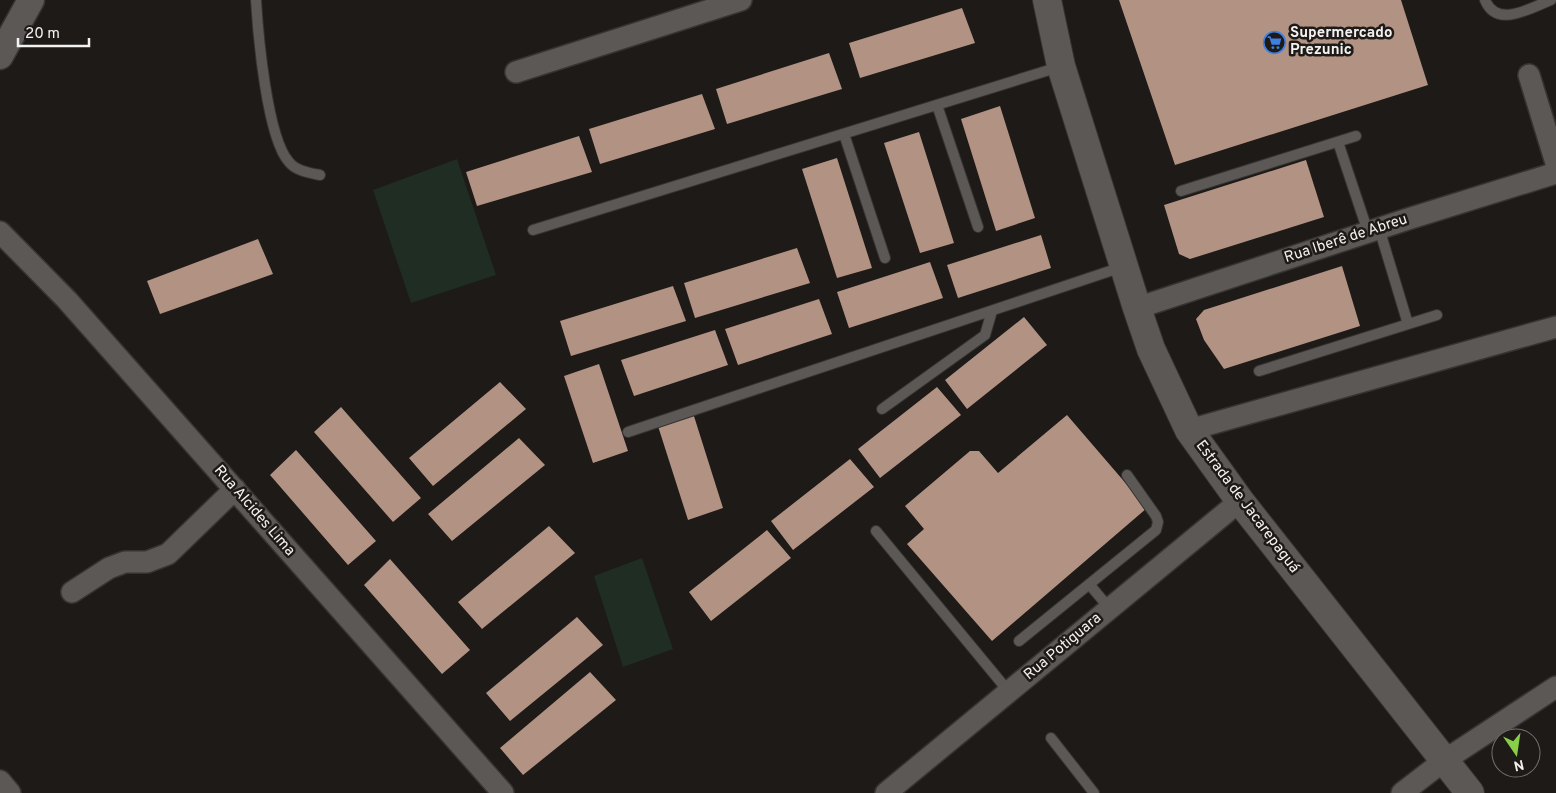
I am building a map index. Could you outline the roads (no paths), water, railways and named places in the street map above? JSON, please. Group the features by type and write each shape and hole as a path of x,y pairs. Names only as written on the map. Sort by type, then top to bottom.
{"main road":[{"name":"Estrada de Jacarepaguá","path":"1031,0 1061,66"},
{"name":"Estrada de Jacarepaguá","path":"1047,0 1061,66 1124,266 1152,349 1189,430 1240,501 1470,793"}],"street":[{"path":"0,56 31,0"},
{"path":"516,72 741,0"},
{"path":"1529,75 1556,163"},
{"name":"Rua Iberê de Abreu","path":"1138,308 1373,230 1556,173"},
{"name":"Rua Alcides Lima","path":"0,232 67,300 504,793"},
{"path":"1189,430 1556,327"},
{"path":"72,592 124,562 147,562 168,554 235,490"},
{"name":"Rua Potiguara","path":"886,793 1240,501"},
{"path":"1402,793 1445,760 1556,687"},
{"path":"0,781 10,793"}],"lane":[{"path":"256,0 259,54 277,138 288,162 300,170 320,175"},
{"path":"1485,0 1489,9 1497,15 1507,16 1551,0"},
{"path":"533,230 1061,66"},
{"path":"938,105 978,227"},
{"path":"844,134 885,258"},
{"path":"1181,191 1356,136"},
{"path":"1338,142 1408,324"},
{"path":"628,432 992,312 1124,266"},
{"path":"882,409 976,342 985,334 992,312"},
{"path":"1259,371 1437,315"},
{"path":"1019,641 1156,530 1158,522 1127,475"},
{"path":"876,531 1010,692"},
{"path":"1089,584 1110,609"},
{"path":"1051,738 1094,793"}],"place":[{"name":"Supermercado Prezunic","path":"1274,42"}]}
